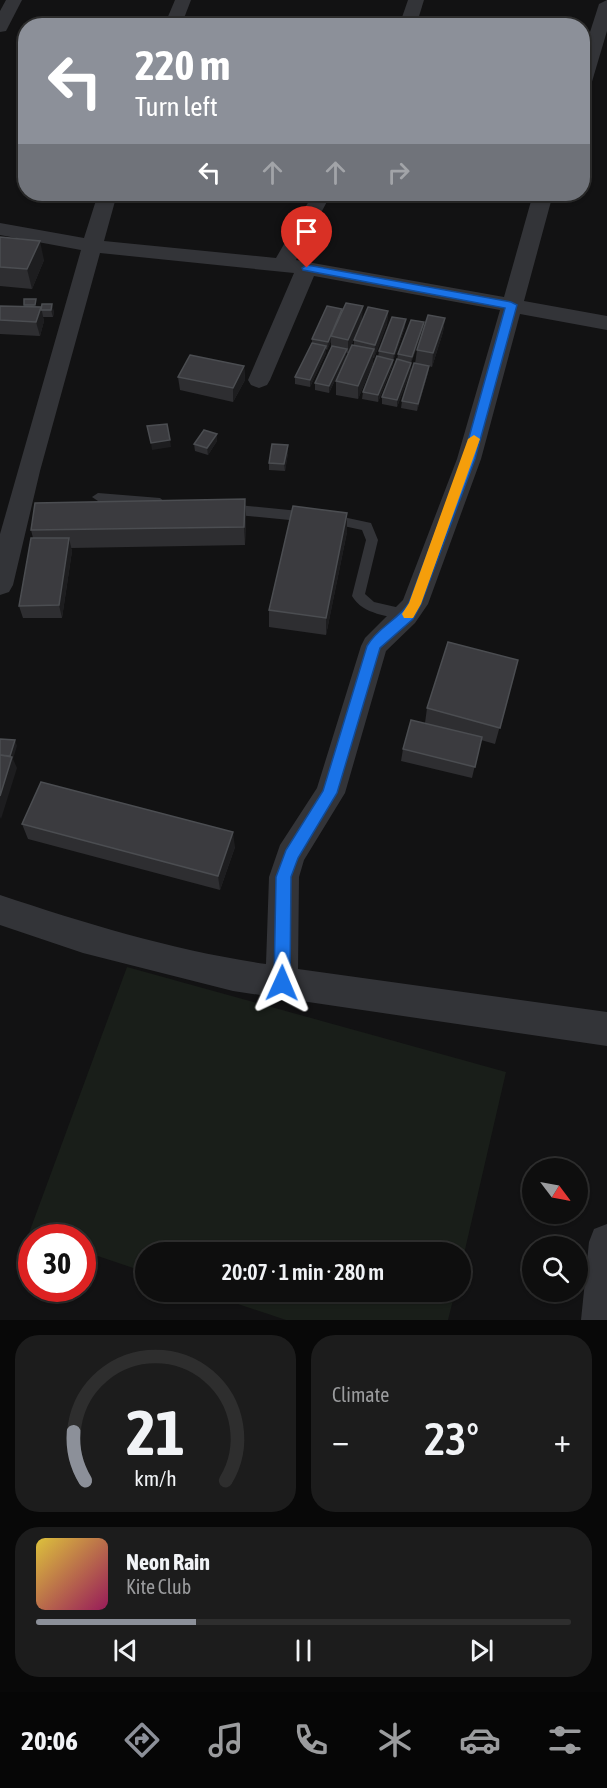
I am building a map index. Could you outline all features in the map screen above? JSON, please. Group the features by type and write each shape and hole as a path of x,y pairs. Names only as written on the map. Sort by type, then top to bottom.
{"street":[{"path":"0,27 14,0"},
{"path":"175,18 183,0"},
{"path":"410,18 416,0"},
{"path":"590,0 607,4 601,45 590,68"},
{"path":"0,585 28,471 106,201"},
{"path":"283,265 318,201"},
{"path":"282,983 284,877 291,855 330,793 374,646 386,632 408,615 415,604 469,459 541,201"},
{"path":"0,230 93,246 307,268 607,323"},
{"path":"259,380 307,268"},
{"path":"0,910 84,938 233,975 419,1000 607,1029"},
{"path":"600,1320 607,1242"}],"lane":[{"path":"98,497 178,504"},
{"path":"212,508 349,521 367,526 372,540 358,596 370,606 408,615"}],"shaded area":[{"path":"127,967 506,1072 467,1242 135,1242 135,1269 96,1255 96,1224 32,1224"},
{"path":"232,1302 452,1302 448,1320 286,1320"}],"building":[{"path":"0,237 40,241 27,269 0,267"},
{"path":"24,299 36,299 35,305 24,305"},
{"path":"346,303 363,306 348,340 331,336"},
{"path":"42,304 52,304 51,310 41,310"},
{"path":"0,306 41,307 36,322 0,320"},
{"path":"327,306 342,309 328,342 312,339"},
{"path":"368,307 388,311 375,345 354,340"},
{"path":"428,315 445,318 433,353 417,350"},
{"path":"392,317 406,319 394,354 379,351"},
{"path":"411,320 424,322 412,357 398,354"},
{"path":"312,343 326,346 310,380 295,377"},
{"path":"352,345 374,349 358,386 336,381"},
{"path":"332,346 347,349 329,386 315,383"},
{"path":"190,355 244,366 233,388 178,377"},
{"path":"377,356 393,360 378,395 363,392"},
{"path":"397,359 411,363 397,400 382,397"},
{"path":"414,363 429,366 418,404 402,401"},
{"path":"167,424 170,440 151,443 147,426"},
{"path":"204,430 217,434 207,448 194,444"},
{"path":"272,444 288,445 284,464 269,463"},
{"path":"245,499 244,527 31,530 35,503"},
{"path":"293,506 347,513 326,618 269,610"},
{"path":"31,538 69,538 59,605 19,606"},
{"path":"448,642 518,660 500,728 427,708"},
{"path":"411,720 482,737 475,767 403,749"},
{"path":"0,739 15,740 10,756 0,755"},
{"path":"0,755 12,757 0,796"},
{"path":"41,782 233,832 218,876 22,824"}],"slow traffic":[{"path":"409,614 415,604 469,459 474,439"}],"route":[{"path":"282,983 284,877 291,855 330,793 374,646 386,632 408,615 415,604 469,459 511,305 307,268"}]}
